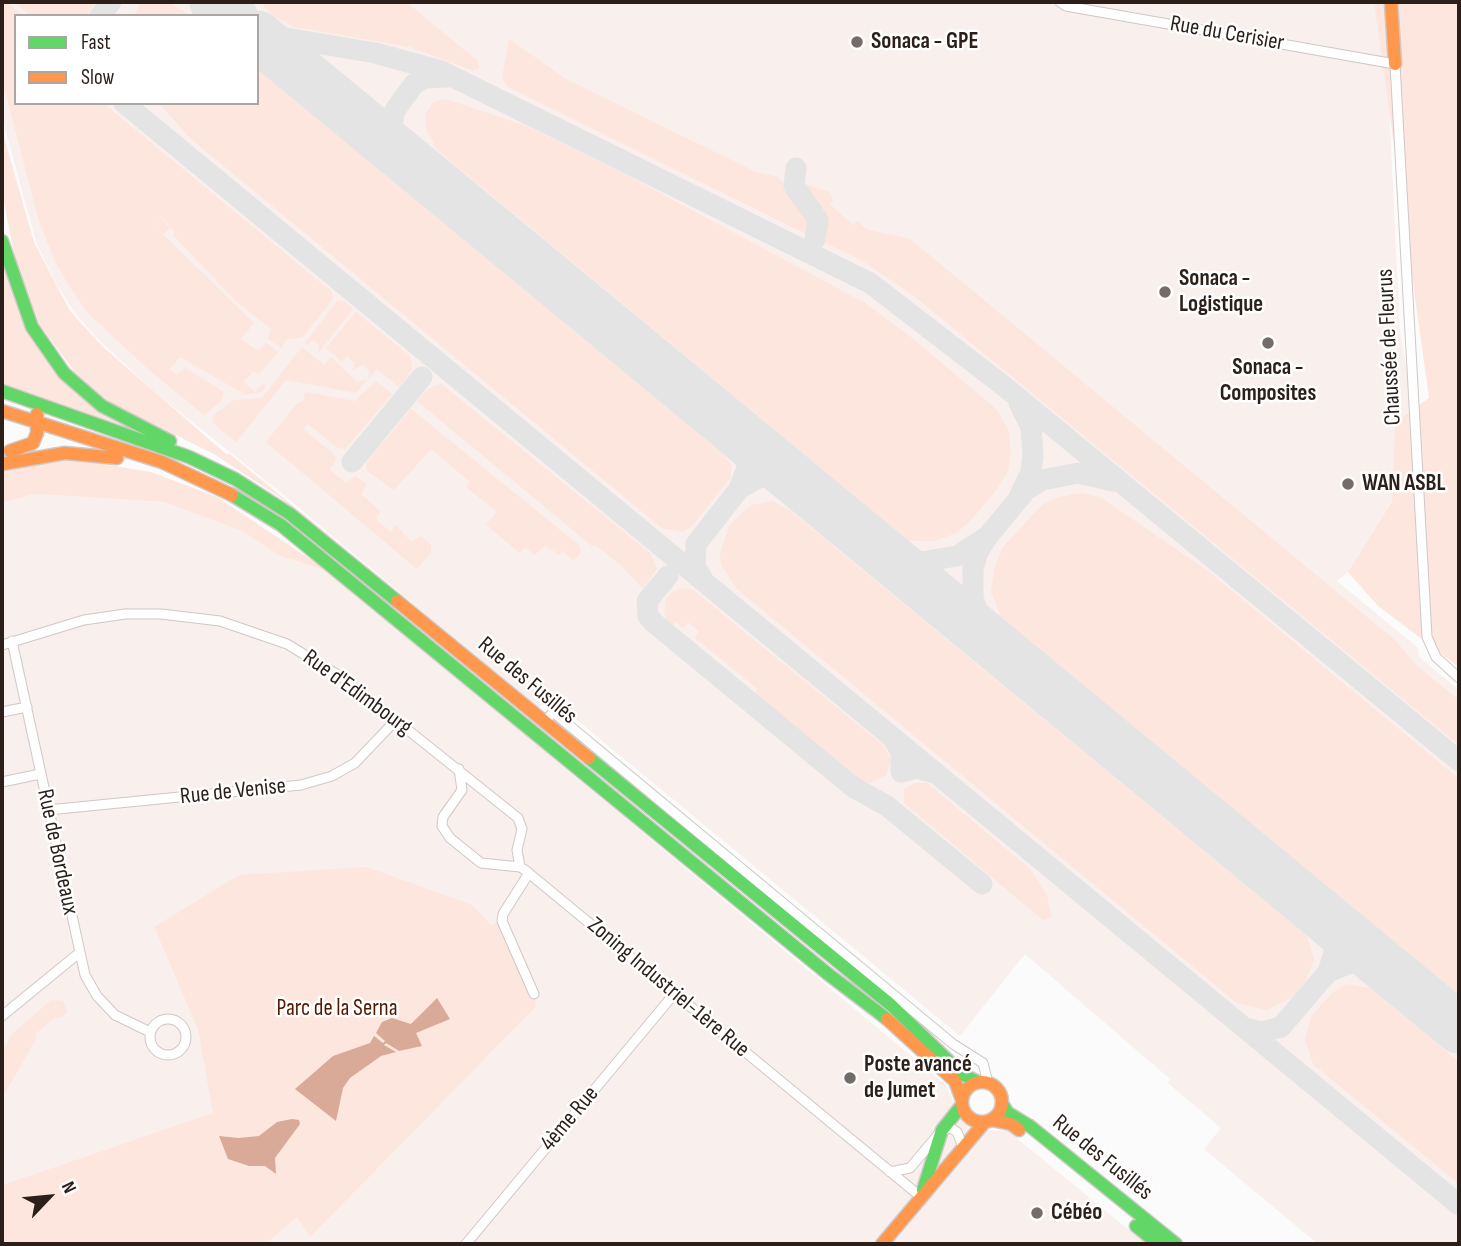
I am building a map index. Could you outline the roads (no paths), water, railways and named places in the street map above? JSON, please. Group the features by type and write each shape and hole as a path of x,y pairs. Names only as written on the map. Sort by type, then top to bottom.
{"main road":[{"name":"Chaussée de Fleurus","path":"1391,2 1395,64"},
{"path":"2,241 11,274 32,327 64,373 102,405 197,454 236,479"},
{"name":"Rue des Fusillés","path":"2,391 189,457 236,479 309,528 891,1005 962,1074 983,1083"},
{"path":"2,453 33,443 38,422 32,402"},
{"name":"Rue des Fusillés","path":"2,411 162,462 215,486 262,512 311,547 698,868 903,1031 956,1081 962,1102"},
{"path":"2,464 38,455 89,453 135,462 215,486"},
{"path":"882,1244 916,1194 1002,1104 999,1091 983,1083 969,1087 942,1130 916,1194"},
{"path":"962,1102 967,1116 988,1121"},
{"name":"Rue des Fusillés","path":"1002,1104 1008,1112 1031,1127 1176,1244"},
{"name":"Rue des Fusillés","path":"988,1121 1012,1124 1158,1244"},
{"path":"1031,1127 1079,1156"}],"street":[{"name":"Rue du Cerisier","path":"1060,2 1066,6 1395,64"},
{"name":"Chaussée de Fleurus","path":"1395,64 1427,637 1436,657 1459,678"},
{"name":"Rue d'Edimbourg","path":"2,645 104,616 161,614 203,617 244,627 287,644 343,678 518,818 522,829 517,850 520,867"},
{"name":"Rue de Bordeaux","path":"12,641 85,975 97,996 116,1015 150,1032"},
{"path":"2,712 27,707"},
{"path":"544,723 553,712 953,1044 983,1063 983,1083"},
{"name":"Rue de Venise","path":"48,810 301,785 332,776 355,763 396,720"},
{"path":"459,769 462,790 443,817 442,826 450,838 481,863 520,867"},
{"path":"2,782 40,774"},
{"name":"Zoning Industriel-1ère Rue","path":"520,867 916,1194"},
{"path":"529,873 502,917 534,994"},
{"path":"2,1016 79,953"},
{"name":"4ème Rue","path":"466,1244 674,994"},
{"path":"161,1020 172,1020 182,1026 185,1042 177,1052 166,1055 151,1044 150,1032 161,1020"},
{"path":"890,1172 910,1168 942,1130 951,1128 957,1132 963,1147"}],"place":[{"name":"Sonaca - GPE","path":"857,42"},
{"name":"Sonaca - Logistique","path":"1165,292"},
{"name":"Sonaca - Composites","path":"1268,343"},
{"name":"WAN ASBL","path":"1348,484"},
{"name":"Poste avancé de Jumet","path":"850,1078"},
{"name":"Cébéo","path":"1037,1213"}],"park label":[{"name":"Parc de la Serna","path":"337,1009"}]}
